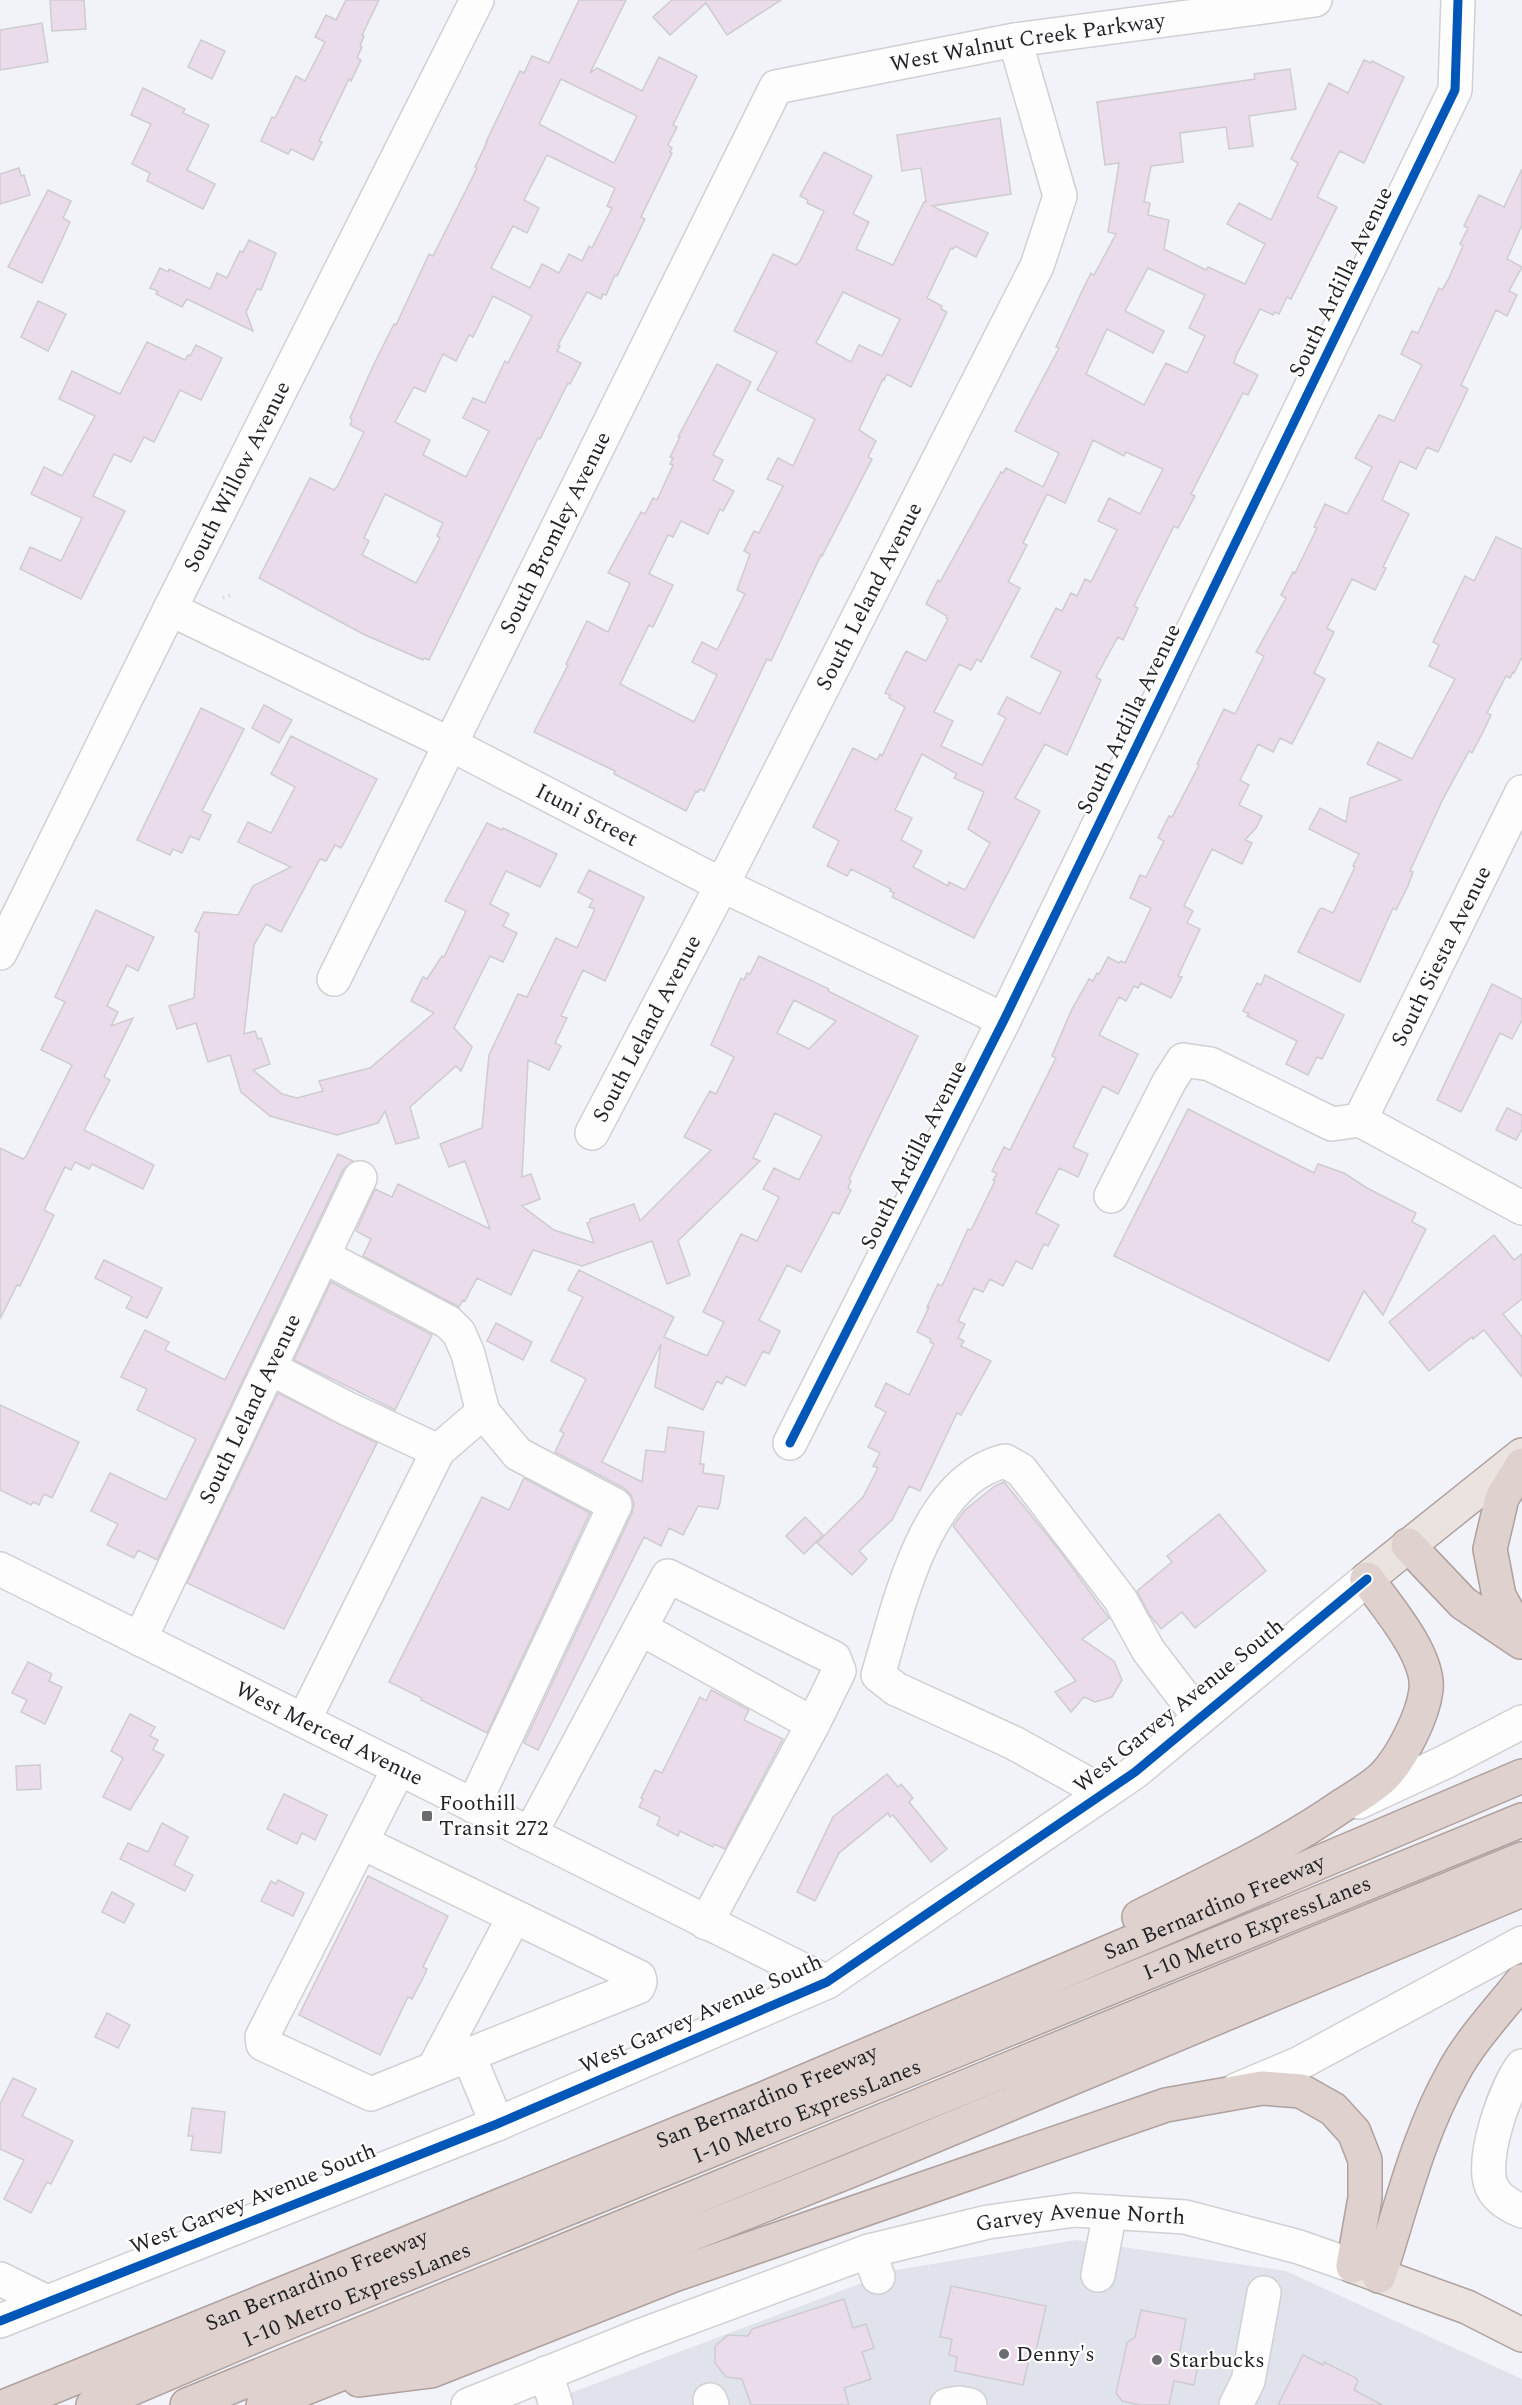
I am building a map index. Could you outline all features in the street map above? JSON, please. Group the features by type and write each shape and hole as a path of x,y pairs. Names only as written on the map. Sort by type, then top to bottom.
{"highway":[{"path":"1522,1465 1502,1498 1490,1548 1499,1596 1522,1638"},
{"path":"1408,1545 1463,1603 1522,1643"},
{"path":"900,2040 1265,1853 1325,1818 1384,1777 1403,1751 1416,1723 1426,1689 1422,1666 1407,1633 1367,1579"},
{"name":"San Bernardino Freeway","path":"8,2405 763,2099 1522,1776"},
{"name":"I-10 Metro ExpressLanes","path":"93,2405 269,2330 1522,1820"},
{"name":"I-10 Metro ExpressLanes","path":"187,2405 1522,1859"},
{"path":"263,2405 863,2166 1522,1890"},
{"path":"1366,2271 1440,2097 1454,2071 1522,1981"},
{"path":"310,2386 431,2371 685,2271 1166,2106 1262,2088 1301,2091 1333,2109 1354,2132 1365,2160 1366,2271"}],"main road":[{"name":"West Garvey Avenue South","path":"1367,1579 1522,1455"},
{"name":"Garvey Avenue North","path":"1366,2271 1467,2307 1522,2335"}],"street":[{"name":"South Willow Avenue","path":"0,953 170,609 477,0"},
{"name":"West Walnut Creek Parkway","path":"776,87 1015,40 1315,0"},
{"name":"South Ardilla Avenue","path":"790,1443 1004,1020 1455,90 1458,0"},
{"name":"South Leland Avenue","path":"592,1133 722,885 1037,266 1060,196 1015,40"},
{"name":"South Bromley Avenue","path":"334,979 452,745 776,87"},
{"name":"Ituni Street","path":"170,609 452,745 722,885 1004,1020"},
{"name":"South Siesta Avenue","path":"1360,1120 1522,792"},
{"path":"1111,1196 1169,1082 1183,1060 1210,1064 1332,1124 1360,1120 1522,1208"},
{"name":"South Leland Avenue","path":"141,1639 360,1178"},
{"path":"323,1256 448,1322 459,1333 468,1354 483,1412 518,1454 613,1502 615,1507 473,1806"},
{"path":"270,1368 346,1408 438,1451"},
{"path":"304,1720 438,1451 483,1412"},
{"path":"1104,1793 1014,1743 896,1689 878,1675 922,1540 944,1504 970,1477 991,1464 1005,1461 1021,1470 1120,1599 1148,1650 1200,1718"},
{"name":"West Merced Avenue","path":"0,1569 827,1982"},
{"path":"530,1834 668,1576 834,1658 839,1671 706,1923"},
{"name":"West Garvey Avenue South","path":"0,2321 497,2124 827,1982 1135,1772 1367,1579"},
{"path":"640,1628 813,1724"},
{"path":"1325,1818 1445,1762 1522,1722"},
{"path":"361,1842 639,1977 638,1987 371,2094 263,2044 261,2041 361,1842 399,1768"},
{"path":"434,2068 514,1917"},
{"path":"1226,2094 1298,2064 1522,1943"},
{"path":"468,2054 497,2124"},
{"path":"1522,2066 1513,2078 1495,2125 1489,2162 1491,2185 1508,2205 1522,2211"},
{"name":"Garvey Avenue North","path":"468,2405 637,2337 874,2264 988,2222 1075,2210 1185,2217 1299,2247 1366,2271"},
{"path":"1098,2275 1110,2212"},
{"path":"0,2279 47,2302"},
{"path":"1236,2405 1248,2381 1264,2293"},
{"path":"546,2373 556,2405"},
{"path":"947,2405 959,2403 970,2405"}],"path":[{"path":"223,597 231,595"}],"shaded area":[{"path":"1076,2240 1286,2271 1522,2379 1522,2405 572,2405 568,2394 896,2270"}],"building":[{"path":"50,0 84,0 86,29 52,31"},
{"path":"346,0 379,0 362,35 364,36 360,46 362,47 357,58 361,60 351,81 349,79 319,141 322,142 313,160 291,149 288,154 261,141 296,76 305,81 325,42 315,37 326,15 336,20"},
{"path":"579,0 626,0 590,73 597,68 642,91 659,57 697,76 673,125 677,127 668,145 672,148 670,152 672,153 641,217 645,219 617,276 615,275 606,295 603,294 601,299 587,292 558,345 560,346 557,351 581,363 570,384 568,383 540,439 538,438 429,660 424,658 423,660 363,634 259,578 310,478 334,490 338,485 364,432 350,425 352,420 350,418 373,366 394,324 396,325 429,254 433,256 477,168 475,167 486,142 520,71 524,73 532,56 549,63","holes":["561,79 637,116 614,163 539,124","547,155 615,188 607,206 612,208 592,248 589,246 582,261 569,254 559,273 542,264 530,288 491,268 513,226 527,233 539,208 524,200","493,296 532,316 508,363 505,361 485,403 473,398 463,418 489,431 466,477 423,455 430,440 395,422 414,387 425,392 443,354 456,361 469,335 473,337","385,494 443,523 437,536 440,538 416,583 362,555 369,541 364,538"]},
{"path":"672,0 781,0 727,35 706,3 670,35 653,17"},
{"path":"42,23 48,62 0,70 0,30"},
{"path":"201,40 225,51 212,79 188,67"},
{"path":"1364,60 1371,63 1372,61 1404,77 1364,163 1340,151 1337,156 1317,197 1337,207 1291,299 1287,297 1279,314 1275,312 1273,315 1260,309 1236,356 1234,363 1258,375 1248,395 1243,393 1191,494 1195,496 1178,528 1174,526 1134,606 1138,608 1123,640 1118,637 1096,677 1101,680 1067,755 1045,744 1015,798 1040,811 974,938 892,897 894,893 890,891 891,889 851,869 847,876 827,866 839,841 813,827 853,748 877,760 880,754 882,756 905,707 889,698 890,695 885,693 906,651 926,661 948,619 947,616 926,604 938,580 940,582 1001,472 1003,473 1006,468 1043,487 1059,453 1015,431 1059,348 1056,347 1091,273 1094,275 1116,234 1108,232 1119,163 1105,165 1097,102 1255,79 1254,74 1290,69 1296,109 1249,116 1253,146 1229,149 1226,127 1180,133 1183,162 1151,166 1144,202 1150,203 1148,215 1169,220 1164,249 1206,270 1208,267 1245,284 1265,244 1227,224 1239,203 1271,220 1298,163 1291,159 1329,83 1348,93","holes":["1148,268 1205,295 1189,328 1205,336 1187,373 1166,363 1144,405 1086,374 1107,329 1153,353 1164,331 1125,311","1093,440 1124,456 1126,452 1163,469 1140,514 1109,498 1098,521 1117,530 1091,582 1085,579 1077,596 1071,593 1062,611 1056,608 1031,657 1061,672 1040,714 1007,697 998,714 1006,718 982,765 941,746 953,721 934,712 959,664 971,670 977,659 981,662 1020,588 1008,582 1027,545 1023,543 1047,494 1065,503","922,754 957,774 954,778 984,792 968,829 990,843 965,890 949,882 948,886 913,867 922,851 901,840 912,818 895,810"]},
{"path":"143,88 185,109 183,113 209,125 187,170 215,184 203,209 147,181 150,173 132,164 151,124 131,115"},
{"path":"1000,118 1011,194 932,206 988,233 976,257 955,246 951,248 927,298 942,306 941,309 947,312 911,387 887,374 883,379 859,430 876,441 868,457 872,459 821,555 771,661 767,659 704,791 700,789 696,791 686,811 614,774 615,771 534,732 568,665 566,664 587,621 608,632 630,583 608,573 641,512 645,514 653,498 657,500 673,465 670,464 673,458 670,457 680,437 678,437 717,364 751,382 713,455 723,460 713,480 734,491 723,511 720,509 708,534 681,521 673,537 668,535 649,574 673,585 653,627 649,625 620,684 694,722 717,675 692,662 702,642 717,650 745,594 737,590 750,554 744,551 754,531 759,533 783,486 767,479 778,458 793,466 815,419 757,390 777,352 734,331 773,254 796,265 800,261 824,211 807,203 808,200 800,196 824,152 872,176 853,214 869,222 856,249 893,265 926,202 921,168 902,171 897,135","holes":["843,292 900,319 882,356 859,345 851,362 816,343"]},
{"path":"19,168 21,176 24,175 30,195 0,204 0,174"},
{"path":"1522,169 1522,225 1507,259 1522,267 1509,291 1517,295 1507,316 1496,310 1461,385 1468,389 1438,452 1427,447 1416,469 1400,461 1382,500 1409,514 1383,567 1386,568 1375,590 1352,579 1327,628 1334,632 1314,673 1325,679 1292,744 1280,738 1273,752 1258,744 1240,780 1249,785 1239,805 1262,816 1256,828 1245,840 1252,843 1242,864 1212,849 1184,906 1193,911 1187,923 1200,929 1178,976 1182,977 1171,998 1141,983 1138,988 1134,986 1126,1001 1119,997 1099,1035 1138,1054 1118,1094 1103,1086 1073,1147 1088,1154 1078,1177 1059,1168 1036,1213 1059,1225 1048,1246 1044,1244 1032,1269 1016,1261 1003,1286 990,1279 983,1292 974,1288 958,1321 965,1324 958,1338 964,1341 961,1346 991,1361 961,1415 957,1413 920,1491 909,1486 892,1520 859,1551 867,1559 852,1575 817,1543 863,1497 878,1468 873,1466 880,1453 868,1447 886,1412 875,1406 886,1383 909,1395 934,1344 930,1342 931,1339 917,1332 929,1307 927,1307 938,1284 942,1286 968,1229 971,1230 995,1181 993,1180 997,1174 992,1171 1004,1147 1010,1150 1056,1058 1052,1056 1071,1011 1089,979 1093,981 1108,957 1119,963 1121,961 1125,963 1151,908 1130,898 1140,875 1146,877 1164,841 1158,838 1169,816 1172,817 1199,765 1197,764 1224,709 1235,714 1264,656 1256,652 1286,598 1281,595 1293,572 1295,573 1317,528 1314,527 1325,504 1347,514 1372,467 1355,458 1379,415 1394,421 1422,365 1401,354 1412,331 1418,333 1439,288 1442,290 1448,280 1463,246 1460,244 1468,228 1464,226 1479,195 1504,207"},
{"path":"48,190 71,201 63,218 70,222 42,283 8,267"},
{"path":"249,240 276,253 261,290 257,289 246,312 253,331 187,299 182,307 156,294 158,291 150,288 160,268 168,272 169,269 210,289 217,273 227,278 240,251 243,252"},
{"path":"38,301 66,314 48,351 21,337"},
{"path":"147,342 185,360 196,345 222,358 201,400 180,390 154,442 144,437 131,462 114,454 93,496 125,511 81,599 20,569 30,547 61,561 82,518 31,494 44,467 62,476 95,416 59,399 72,371 120,394"},
{"path":"1496,537 1522,549 1522,657 1510,678 1506,676 1487,713 1491,715 1484,730 1472,753 1469,751 1442,801 1410,871 1413,872 1408,886 1396,910 1393,908 1360,982 1298,952 1319,910 1322,908 1333,913 1359,854 1309,829 1320,808 1346,822 1350,798 1401,780 1367,764 1378,742 1412,759 1455,679 1429,666 1439,645 1433,642 1465,576 1474,581"},
{"path":"264,705 292,720 279,743 252,728"},
{"path":"201,708 244,729 202,811 211,815 199,840 190,836 182,853 173,849 170,855 137,840"},
{"path":"291,736 377,779 341,848 335,845 326,861 320,859 281,932 266,924 254,945 244,1034 255,1031 258,1039 261,1038 270,1064 253,1070 282,1094 297,1098 323,1091 319,1081 370,1068 434,1013 411,1001 423,977 427,979 442,956 444,957 466,911 445,901 487,823 502,830 503,828 557,854 540,887 506,871 490,904 509,914 503,926 517,933 503,962 490,956 454,1028 472,1047 461,1071 456,1066 410,1107 419,1138 396,1144 385,1111 378,1123 337,1135 270,1116 241,1092 230,1055 208,1062 196,1023 177,1029 169,1006 194,998 199,933 195,931 204,912 238,915 253,886 291,867 238,842 248,822 271,833 295,787 271,774"},
{"path":"589,870 644,897 605,981 583,970 561,1016 567,1018 555,1043 561,1046 549,1070 528,1060 522,1177 531,1174 540,1199 522,1206 554,1230 594,1243 587,1223 590,1219 634,1204 640,1221 711,1150 684,1137 710,1091 716,1094 734,1057 711,1045 741,978 744,980 747,973 750,974 759,956 829,989 828,991 918,1036 849,1179 851,1181 848,1188 851,1190 839,1214 833,1212 801,1272 787,1265 759,1320 780,1331 769,1354 763,1351 745,1386 726,1376 722,1384 717,1381 703,1410 655,1387 661,1344 602,1462 642,1482 646,1450 665,1452 668,1427 704,1432 700,1464 704,1464 703,1473 724,1476 720,1503 718,1509 698,1506 683,1535 669,1528 661,1546 644,1537 538,1750 524,1743 632,1513 634,1504 631,1495 624,1488 555,1452 564,1433 560,1431 586,1379 551,1361 583,1297 568,1290 579,1270 674,1317 664,1337 707,1356 724,1322 703,1312 741,1234 757,1241 779,1197 763,1189 774,1168 799,1180 822,1136 775,1113 753,1158 760,1161 678,1241 690,1275 667,1284 652,1241 582,1266 533,1250 511,1295 477,1278 465,1301 463,1300 459,1307 363,1256 371,1239 356,1231 375,1189 392,1197 398,1184 490,1229 465,1161 449,1167 440,1144 482,1128 489,1055 518,994 527,997 556,938 577,948 595,909 589,907 593,900 578,892","holes":["794,1000 836,1021 809,1049 777,1033"]},
{"path":"96,910 154,937 138,971 127,965 107,1006 118,1012 111,1026 133,1018 104,1077 110,1080 84,1130 154,1165 143,1189 92,1164 89,1169 75,1162 71,1170 65,1167 44,1210 54,1215 20,1286 17,1285 0,1319 0,1148 23,1159 26,1156 72,1065 41,1050 65,1002 55,997"},
{"path":"1265,975 1344,1015 1322,1059 1317,1057 1308,1075 1286,1064 1297,1041 1247,1016 1249,1014 1243,1011 1257,983 1261,985"},
{"path":"1492,984 1522,999 1522,1020 1512,1039 1500,1033 1461,1112 1437,1100"},
{"path":"1507,1108 1522,1115 1522,1129 1516,1140 1496,1130"},
{"path":"1188,1109 1314,1173 1318,1164 1344,1173 1367,1188 1416,1213 1412,1222 1426,1229 1383,1315 1364,1291 1329,1361 1114,1256"},
{"path":"338,1154 353,1161 343,1170 157,1560 138,1550 134,1558 107,1545 118,1524 91,1511 110,1473 166,1500 196,1439 137,1410 147,1389 121,1377 145,1330 169,1342 165,1350 225,1380"},
{"path":"1494,1235 1514,1260 1522,1254 1522,1299 1503,1314 1522,1337 1522,1377 1484,1330 1429,1371 1389,1322"},
{"path":"104,1260 162,1288 147,1318 126,1308 132,1297 95,1278"},
{"path":"331,1282 432,1335 395,1410 294,1360"},
{"path":"496,1323 532,1342 523,1360 487,1341"},
{"path":"278,1393 377,1443 284,1629 187,1583"},
{"path":"0,1405 79,1442 52,1498 44,1494 39,1505 33,1502 31,1505 0,1490"},
{"path":"524,1478 590,1513 487,1733 389,1682 482,1497 509,1510"},
{"path":"1004,1482 1060,1551 1109,1618 1082,1639 1114,1661 1122,1680 1112,1697 1095,1702 1084,1697 1071,1712 1055,1692 1076,1681 953,1526 965,1510 995,1486"},
{"path":"1219,1514 1266,1571 1195,1628 1182,1612 1161,1629 1149,1614 1137,1591 1172,1562 1167,1556"},
{"path":"805,1517 823,1535 804,1554 786,1536"},
{"path":"28,1662 52,1674 49,1681 62,1687 45,1724 21,1712 27,1700 12,1693"},
{"path":"711,1690 749,1710 744,1720 783,1739 725,1849 714,1844 713,1847 680,1831 678,1836 657,1825 660,1817 639,1807 655,1770 662,1773 700,1697 706,1701"},
{"path":"130,1714 155,1727 150,1736 158,1740 153,1750 164,1755 130,1810 103,1797 123,1758 111,1751"},
{"path":"40,1765 41,1789 17,1790 16,1766"},
{"path":"887,1774 898,1787 901,1784 913,1798 909,1802 947,1849 931,1862 893,1815 890,1817 888,1813 839,1853 815,1901 797,1892 833,1817"},
{"path":"284,1794 327,1815 315,1840 302,1833 297,1844 267,1829"},
{"path":"162,1823 188,1837 174,1865 193,1875 185,1891 120,1859 128,1843 148,1852"},
{"path":"368,1876 448,1916 423,1967 427,1969 424,1976 412,1999 408,1997 380,2055 299,2015"},
{"path":"278,1880 304,1893 293,1916 261,1901 271,1881 276,1884"},
{"path":"112,1892 134,1904 124,1923 102,1912"},
{"path":"107,2013 130,2025 118,2048 95,2037"},
{"path":"13,2078 36,2089 22,2116 73,2141 51,2184 47,2182 31,2213 4,2199 24,2160 0,2149 0,2104"},
{"path":"192,2108 225,2112 221,2153 191,2150 193,2136 188,2136"},
{"path":"951,2286 1046,2306 1035,2355 1030,2355 1023,2385 955,2371 957,2357 949,2355 952,2339 940,2337"},
{"path":"844,2299 853,2328 866,2324 874,2348 862,2352 871,2379 844,2388 849,2405 751,2405 742,2379 726,2377 715,2363 715,2346 728,2335 748,2336 752,2329"},
{"path":"1141,2310 1186,2319 1179,2356 1199,2360 1194,2385 1174,2381 1169,2405 1140,2405 1122,2401 1116,2393 1127,2343 1135,2337"},
{"path":"1303,2355 1323,2365 1324,2362 1356,2378 1358,2381 1354,2390 1382,2405 1278,2405"}],"cycle path":[{"path":"790,1443 1004,1020 1455,90 1458,0"},
{"path":"0,2321 497,2124 827,1982 1135,1772 1367,1579"}],"place":[{"name":"Foothill Transit 272","path":"427,1816"},
{"name":"Denny's","path":"1004,2354"},
{"name":"Starbucks","path":"1157,2360"}]}
